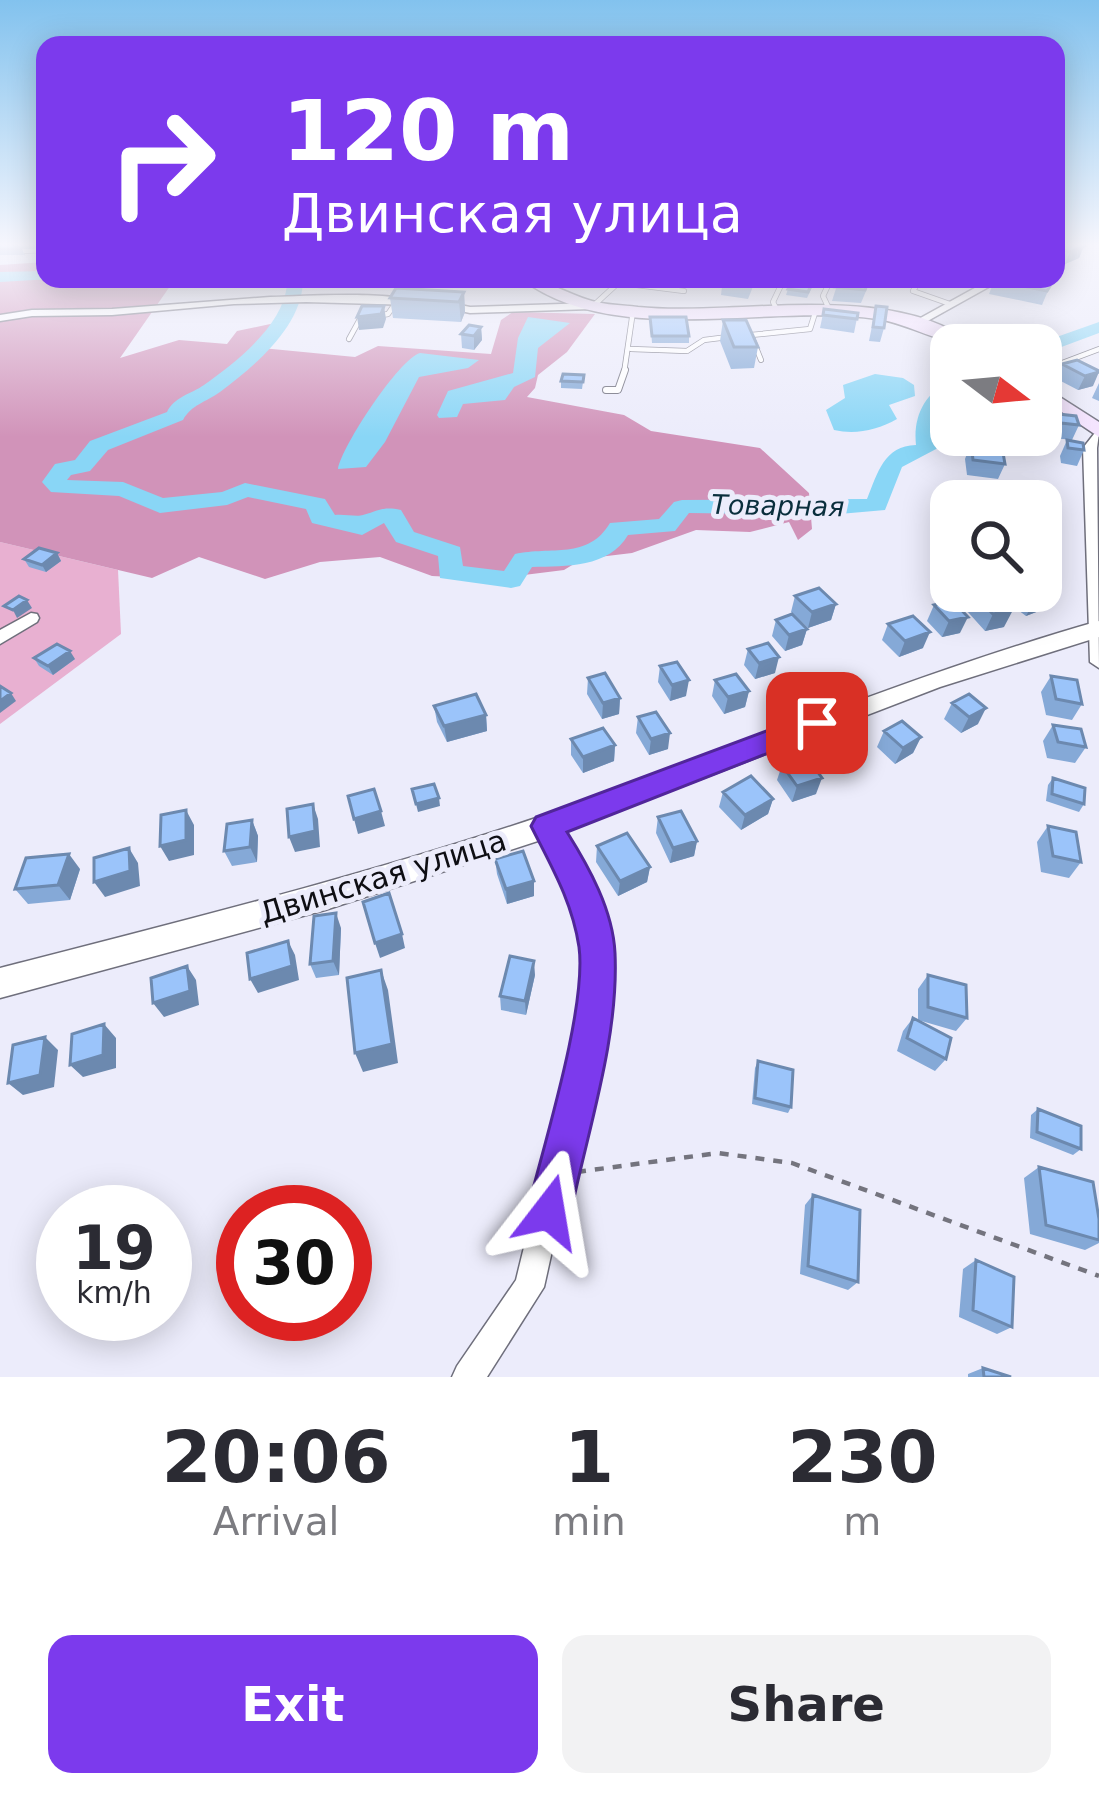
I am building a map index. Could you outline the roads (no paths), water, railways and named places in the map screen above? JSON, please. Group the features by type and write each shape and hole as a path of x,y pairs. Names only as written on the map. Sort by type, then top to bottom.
{"main road":[{"path":"615,308 823,313 920,321 930,326"},
{"path":"1062,406 1099,434"}],"street":[{"path":"0,318 53,310 142,308"},
{"path":"456,308 523,308"},
{"path":"920,321 942,308"},
{"path":"1099,434 1090,448 1099,662"},
{"path":"0,638 31,618"},
{"name":"Двинская улица","path":"0,983 325,897 547,826 932,681 1098,629"},
{"path":"468,1377 529,1287 590,1030 597,950 579,880 547,826"}],"lane":[{"path":"349,339 360,319 388,314 392,308"},
{"path":"776,308 778,312"},
{"path":"761,360 751,335 810,329 823,308"},
{"path":"606,390 618,390 631,349 633,310"},
{"path":"631,349 687,351 704,340 728,337"},
{"path":"1062,363 1099,350"}],"water":[{"path":"528,317 570,323 538,348 535,377 514,387 505,400 463,404 457,417 439,418 448,391 513,373 518,338"},
{"path":"420,353 479,360 468,368 419,377 385,442 366,467 338,469 373,405 399,370"},
{"path":"875,374 903,378 914,385 915,396 889,405 897,419 882,426 858,432 834,430 826,410 845,398 843,385"}],"waterway":[{"name":"Товарная","path":"289,308 266,343 210,390 179,407 176,416 98,446 96,455 82,466 63,469 54,482 59,487 123,489 160,506 227,498 245,490 317,504 321,518 333,523 349,520 362,528 381,514 392,515 405,537 451,552 449,572 511,580 524,560 593,553 614,540 619,528 666,526 682,507 877,505 892,464 906,452 915,455 927,448 930,410"},
{"name":"Товарная","path":"1062,340 1099,327"}]}
